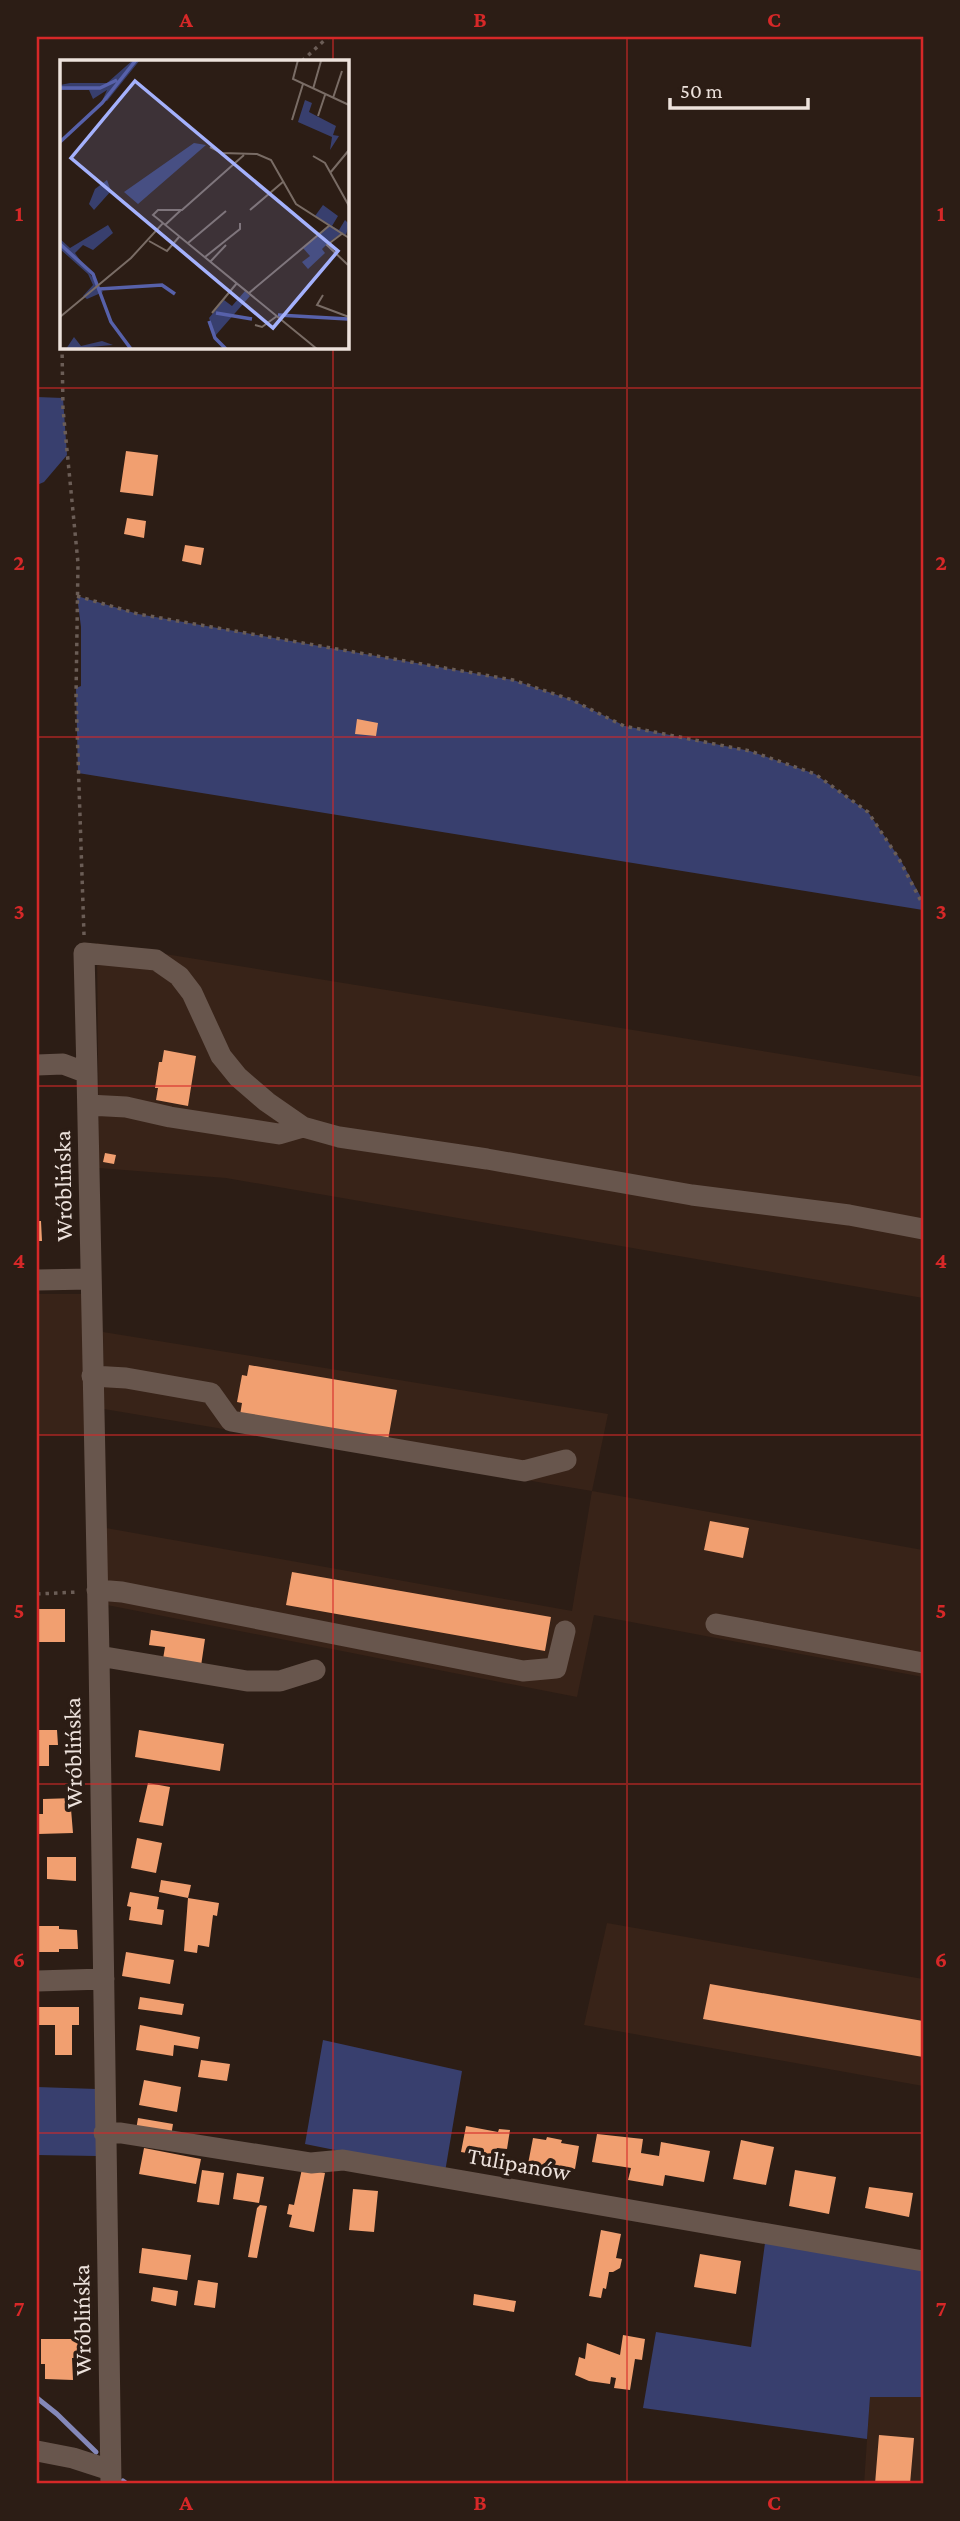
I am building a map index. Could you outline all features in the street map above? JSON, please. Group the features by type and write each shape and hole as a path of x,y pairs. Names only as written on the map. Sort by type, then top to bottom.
{"street":[{"name":"Wróblińska","path":"84,953 99,1656 110,2477"},
{"path":"84,953 156,960 179,976 192,993 221,1056 238,1077 267,1102 303,1127 339,1137 487,1159 692,1195 849,1215 923,1229"},
{"path":"37,1065 63,1064 87,1073"},
{"path":"240,1129 267,1102"},
{"path":"88,1105 126,1107 279,1134 303,1127"},
{"path":"37,1280 90,1279"},
{"path":"92,1376 126,1378 211,1393 230,1421 524,1471 566,1460"},
{"path":"97,1590 136,1594 523,1671 556,1668 565,1631"},
{"path":"716,1624 923,1663"},
{"path":"99,1656 247,1681 280,1681 315,1670"},
{"path":"37,1981 104,1979"},
{"name":"Tulipanów","path":"104,2133 121,2133 311,2163 343,2160 923,2261"},
{"path":"37,2451 73,2458 110,2477"}],"path":[{"path":"303,60 328,37"},
{"path":"62,348 63,410 78,563 76,697 84,953"},
{"path":"76,596 138,614 513,680 572,700 625,726 750,751 815,774 868,811 900,859 923,905"},
{"path":"37,1594 97,1590"}],"shaded area":[{"path":"37,397 63,398 67,455 44,482 37,485"},
{"path":"77,596 138,614 513,680 572,700 625,726 750,751 815,774 868,812 900,859 922,899 923,910 78,773 76,688 81,686 81,627"},
{"path":"97,943 923,1077 923,1298 226,1178 99,1168"},
{"path":"37,1294 83,1294 84,1434 37,1435"},
{"path":"103,1332 608,1414 592,1491 104,1409"},
{"path":"592,1491 923,1550 923,1677 594,1615 577,1697 107,1605 106,1528 572,1611"},
{"path":"607,1923 923,1979 923,2086 584,2025"},
{"path":"323,2040 462,2071 445,2172 305,2144"},
{"path":"37,2087 97,2089 97,2156 37,2155"},
{"path":"765,2243 923,2269 923,2397 870,2397 867,2439 643,2408 656,2332 751,2347"},
{"path":"870,2396 923,2397 923,2484 864,2484"}],"building":[{"path":"126,451 158,455 153,496 120,492"},
{"path":"127,518 146,521 144,538 124,534"},
{"path":"185,545 204,548 201,565 182,561"},
{"path":"357,719 378,723 376,736 355,734"},
{"path":"164,1050 196,1056 188,1106 156,1100 159,1062 162,1062"},
{"path":"105,1153 116,1155 114,1164 103,1162"},
{"path":"37,1221 41,1221 42,1241 37,1241"},
{"path":"249,1365 397,1390 388,1440 240,1415 242,1403 237,1402 242,1375 247,1376"},
{"path":"710,1521 749,1528 743,1558 704,1550"},
{"path":"292,1572 551,1617 545,1651 286,1605"},
{"path":"38,1609 65,1609 65,1642 37,1642"},
{"path":"151,1630 205,1639 201,1666 163,1659 165,1647 149,1645"},
{"path":"37,1730 57,1730 58,1745 49,1745 49,1766 37,1766"},
{"path":"139,1730 224,1744 220,1771 135,1757"},
{"path":"148,1783 170,1787 163,1826 139,1822"},
{"path":"75,1798 75,1809 71,1809 73,1833 38,1834 37,1814 43,1814 43,1799"},
{"path":"137,1838 162,1843 156,1873 131,1868"},
{"path":"47,1857 76,1857 76,1881 47,1879"},
{"path":"161,1880 191,1885 188,1898 159,1892"},
{"path":"130,1892 159,1897 157,1909 164,1910 162,1925 129,1920 131,1907 127,1906"},
{"path":"188,1898 219,1903 217,1916 213,1915 209,1947 198,1945 197,1953 184,1951"},
{"path":"37,1926 59,1926 59,1929 77,1930 78,1949 37,1952"},
{"path":"126,1952 174,1960 170,1984 122,1976"},
{"path":"710,1984 923,2021 923,2057 703,2019"},
{"path":"140,1997 184,2004 182,2015 138,2009"},
{"path":"37,2007 79,2007 79,2025 72,2025 72,2055 55,2055 55,2025 37,2025"},
{"path":"140,2025 200,2037 198,2049 174,2045 173,2056 136,2050"},
{"path":"201,2060 230,2064 227,2081 198,2077"},
{"path":"144,2080 181,2087 177,2112 139,2105"},
{"path":"138,2118 173,2124 171,2136 136,2130"},
{"path":"466,2126 498,2132 499,2129 510,2130 507,2149 497,2148 495,2158 461,2152"},
{"path":"597,2134 643,2139 641,2153 659,2156 661,2142 710,2151 704,2182 665,2175 663,2186 628,2180 631,2168 592,2162"},
{"path":"547,2137 579,2146 575,2169 544,2163 543,2166 528,2164 533,2138 546,2140"},
{"path":"741,2140 774,2147 766,2185 733,2179"},
{"path":"144,2148 201,2159 196,2184 139,2174"},
{"path":"302,2169 325,2173 314,2232 289,2227 292,2215 287,2214 289,2204 294,2205"},
{"path":"202,2170 224,2173 219,2205 197,2202"},
{"path":"795,2170 836,2177 829,2214 789,2206"},
{"path":"237,2173 264,2177 259,2203 233,2199"},
{"path":"869,2187 913,2193 909,2217 865,2208"},
{"path":"353,2189 378,2191 374,2232 349,2230"},
{"path":"260,2205 267,2206 257,2258 248,2257 257,2208"},
{"path":"601,2230 621,2234 616,2258 622,2259 620,2268 609,2272 606,2289 603,2288 601,2298 589,2296"},
{"path":"142,2248 191,2255 187,2280 139,2273"},
{"path":"700,2254 741,2261 736,2294 694,2287"},
{"path":"198,2280 218,2283 215,2308 194,2305"},
{"path":"153,2287 178,2291 176,2306 151,2301"},
{"path":"474,2294 516,2301 514,2312 473,2305"},
{"path":"623,2335 645,2339 642,2360 635,2359 630,2390 614,2388 616,2378 611,2377 610,2384 589,2381 575,2375 579,2357 585,2359 587,2343 620,2355"},
{"path":"41,2339 85,2339 85,2358 72,2358 73,2380 45,2379 45,2364 41,2364"},
{"path":"879,2435 914,2438 910,2484 875,2484"}],"waterway":[{"path":"37,2398 96,2452"},
{"path":"123,2481 127,2484"}]}
